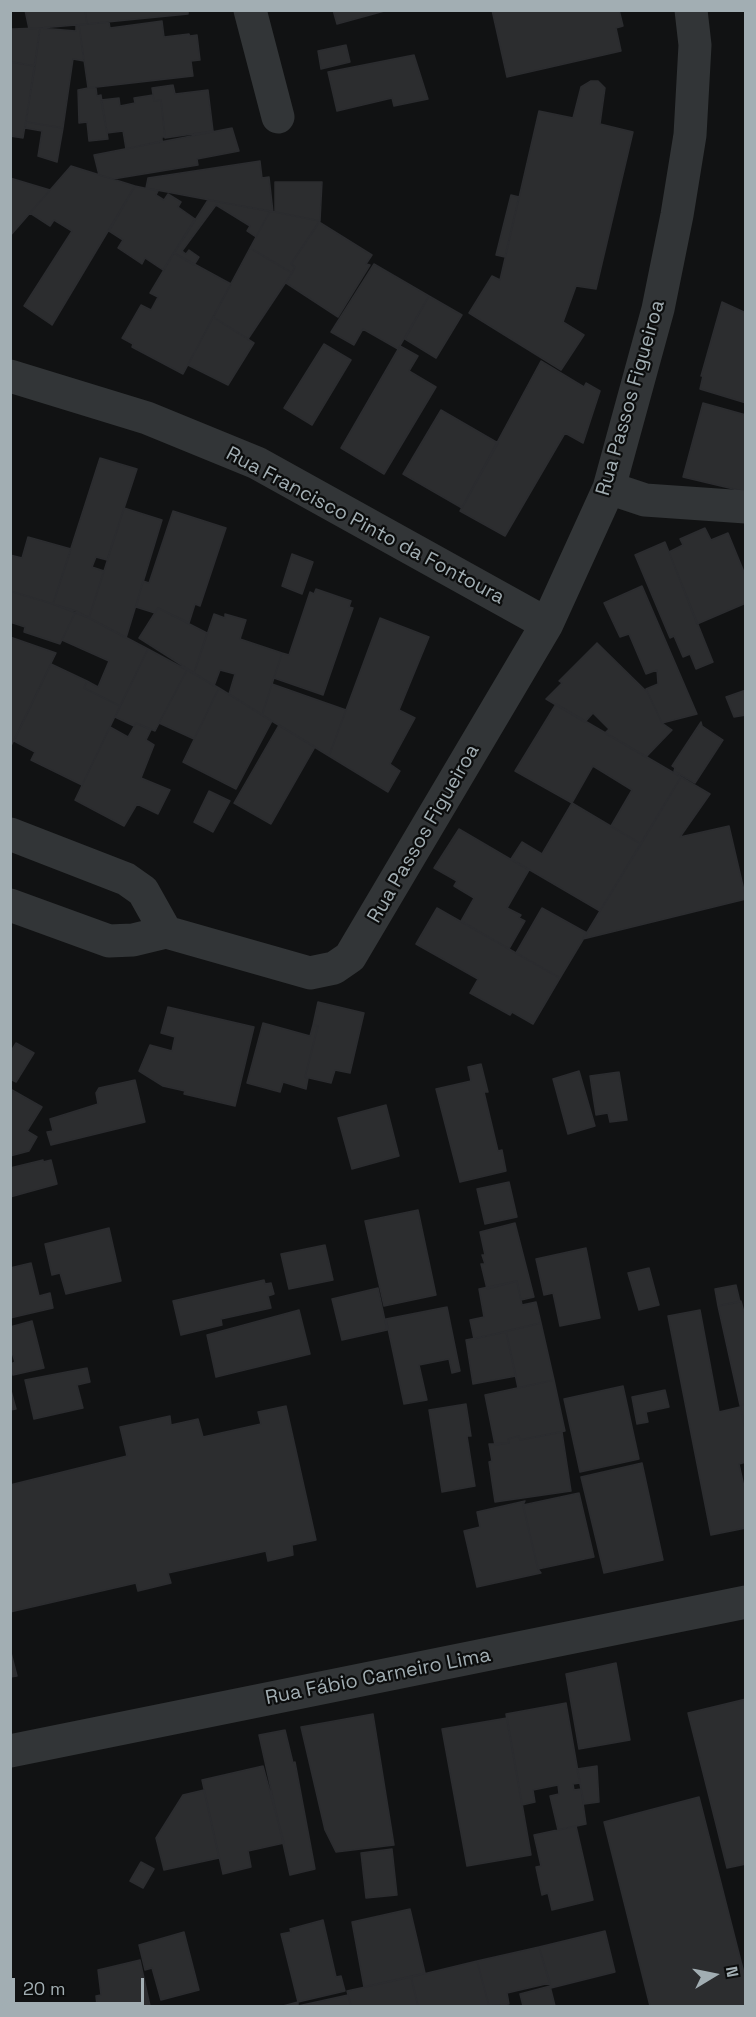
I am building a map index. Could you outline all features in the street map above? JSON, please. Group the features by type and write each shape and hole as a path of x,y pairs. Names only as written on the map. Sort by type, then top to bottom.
{"street":[{"path":"250,10 278,117"},
{"name":"Rua Passos Figueiroa","path":"165,932 310,973 334,968 350,957 361,942 547,624 609,488 658,309 690,135 695,45 691,10"},
{"name":"Rua Francisco Pinto da Fontoura","path":"10,376 147,418 257,463 547,624"},
{"path":"609,488 645,500 746,507"},
{"path":"10,834 126,879 143,891 165,932 133,940 109,941 10,905"},
{"name":"Rua Fábio Carneiro Lima","path":"10,1751 746,1602"}],"building":[{"path":"25,10 85,10 87,24 29,29"},
{"path":"85,10 188,10 188,14 87,24"},
{"path":"333,10 388,10 337,24"},
{"path":"492,10 619,10 623,26 616,28 621,51 507,77"},
{"path":"162,21 164,37 197,35 200,60 191,61 193,76 88,88 79,25 109,22 110,28"},
{"path":"79,25 84,61 73,59 63,128 26,122 40,28 76,31 76,26"},
{"path":"40,28 35,66 12,62 12,29"},
{"path":"346,45 350,62 321,69 318,51"},
{"path":"414,55 428,99 394,106 392,98 337,111 328,72"},
{"path":"10,62 35,66 23,138 10,136"},
{"path":"591,81 598,81 605,88 600,124 633,132 596,289 576,286 563,322 584,335 561,370 469,313 492,276 500,280 539,111 573,118 581,87"},
{"path":"173,85 175,94 208,90 213,131 165,138 161,100 154,101 152,88"},
{"path":"96,88 97,96 101,95 108,139 89,141 87,122 79,123 78,90"},
{"path":"153,95 154,101 161,100 165,137 162,137 162,141 126,149 123,131 107,133 101,100 119,98 120,106 135,103 134,98"},
{"path":"26,122 63,128 57,162 38,156 42,131 25,128"},
{"path":"232,128 239,151 197,159 198,165 113,179 99,175 94,155"},
{"path":"260,161 262,178 269,177 273,212 146,188 148,178"},
{"path":"71,166 135,186 52,325 24,306 72,231 54,220 50,226 30,213"},
{"path":"10,178 50,190 10,236"},
{"path":"275,182 322,182 320,221 275,212"},
{"path":"135,186 158,191 156,195 164,200 168,194 181,202 178,207 195,219 163,270 145,258 142,264 118,248 123,240 109,231"},
{"path":"511,195 519,197 505,257 496,255"},
{"path":"208,200 270,211 256,237 247,231 250,226 216,205 182,251 186,254 189,250 199,257 194,265 174,253"},
{"path":"270,211 320,221 291,264 295,267 292,273 250,248"},
{"path":"319,222 372,255 366,264 370,265 338,317 286,283 295,267 291,264"},
{"path":"250,248 292,273 248,339 213,317"},
{"path":"174,253 231,284 183,374 132,347 133,344 122,338 141,305 151,310 158,297 150,293"},
{"path":"374,264 429,296 398,349 363,329 354,345 331,332"},
{"path":"429,296 462,315 436,358 405,339"},
{"path":"722,302 746,313 746,403 700,389 703,376 701,376"},
{"path":"213,317 254,343 228,385 188,365"},
{"path":"324,344 351,360 312,425 284,408"},
{"path":"400,346 418,356 409,371 436,387 384,474 341,448"},
{"path":"541,361 584,387 586,383 600,391 583,443 565,433 505,536 460,511"},
{"path":"703,403 746,415 746,492 683,477"},
{"path":"441,410 498,443 462,508 403,474"},
{"path":"100,458 137,469 107,560 96,557 92,567 104,571 89,618 53,604"},
{"path":"124,508 162,520 126,638 89,618"},
{"path":"173,511 226,528 200,606 195,604 189,623 158,608 155,613 136,607 143,581 149,583"},
{"path":"705,528 711,540 728,533 746,577 746,603 697,624 669,552 683,545 680,539"},
{"path":"28,537 71,549 53,604 10,591 10,555 22,558"},
{"path":"665,542 713,662 696,669 690,654 683,657 674,636 670,638 635,555"},
{"path":"292,554 313,562 302,594 282,586"},
{"path":"642,586 697,714 662,723 646,689 658,684 657,670 646,674 629,634 620,637 604,603"},
{"path":"316,589 351,601 349,607 353,608 323,695 274,678 282,653 289,655 310,592 314,594"},
{"path":"10,591 76,611 60,644 24,632 25,627 10,622"},
{"path":"158,608 207,633 194,673 139,638"},
{"path":"76,611 148,649 120,706 84,688 87,681 98,687 109,661 62,640"},
{"path":"214,614 225,618 225,614 246,620 240,639 282,653 262,715 229,694 235,674 220,670 214,686 194,673"},
{"path":"380,618 429,637 399,710 415,718 390,764 400,771 388,792 329,756"},
{"path":"10,637 56,653 10,748"},
{"path":"597,643 648,693 662,723 672,730 646,757 605,733 609,729 593,713 585,722 546,699 562,683 559,681"},
{"path":"148,649 187,670 155,731 136,723 134,726 115,717"},
{"path":"51,664 87,681 84,688 120,706 82,785 31,760 35,752 14,741"},
{"path":"187,670 219,688 194,739 159,723"},
{"path":"272,684 346,710 329,756 262,715"},
{"path":"219,688 272,721 236,789 183,762"},
{"path":"746,690 746,715 734,717 726,697"},
{"path":"556,704 681,777 641,844 611,826 632,790 593,766 572,803 515,771"},
{"path":"701,722 702,726 723,740 695,783 674,771 675,768 672,766"},
{"path":"136,723 151,730 146,740 154,745 141,778 170,790 158,814 137,804 124,826 75,800 110,727 128,737"},
{"path":"279,725 315,747 271,824 234,803"},
{"path":"681,777 710,794 680,837 729,826 746,899 583,939"},
{"path":"209,791 230,801 213,832 194,822"},
{"path":"572,803 641,844 600,911 511,859 522,842 542,854"},
{"path":"459,829 529,870 507,908 521,915 519,918 525,921 509,949 461,921 474,898 454,886 457,881 434,868"},
{"path":"437,908 560,978 533,1024 512,1012 510,1015 470,993 478,979 416,944"},
{"path":"542,908 587,933 560,978 516,953"},
{"path":"318,1002 364,1013 350,1073 335,1070 331,1083 305,1077 318,1026 313,1025"},
{"path":"168,1007 254,1027 235,1106 184,1094 185,1091 163,1086 139,1071 150,1045 172,1051 175,1037 161,1033"},
{"path":"263,1023 310,1036 313,1025 318,1026 305,1077 308,1078 306,1089 283,1082 280,1092 247,1083"},
{"path":"16,1043 34,1053 16,1082 10,1079 10,1053"},
{"path":"481,1064 488,1092 484,1092 498,1151 502,1150 506,1171 460,1182 436,1089 471,1081 468,1067"},
{"path":"579,1071 595,1126 568,1134 553,1079"},
{"path":"619,1072 627,1120 610,1122 608,1113 596,1115 590,1076"},
{"path":"135,1080 145,1122 51,1145 47,1132 53,1131 50,1119 98,1104 96,1093 99,1088"},
{"path":"12,1090 42,1107 27,1131 37,1137 29,1151 10,1156"},
{"path":"386,1105 399,1156 352,1169 338,1118"},
{"path":"43,1160 43,1162 51,1160 57,1184 10,1197 10,1168"},
{"path":"509,1182 517,1217 485,1224 477,1189"},
{"path":"418,1210 436,1295 384,1306 365,1221"},
{"path":"515,1223 534,1297 521,1300 517,1281 487,1289 481,1264 485,1264 482,1255 485,1255 480,1232"},
{"path":"109,1228 121,1281 66,1294 60,1273 52,1275 45,1244"},
{"path":"325,1245 333,1280 289,1289 281,1254"},
{"path":"586,1248 600,1318 560,1326 553,1293 544,1295 536,1259"},
{"path":"31,1263 39,1296 50,1293 53,1308 10,1318 10,1268"},
{"path":"649,1268 659,1305 639,1310 628,1273"},
{"path":"264,1280 265,1284 271,1283 274,1294 268,1296 271,1308 221,1319 222,1325 181,1335 173,1301"},
{"path":"517,1281 522,1305 536,1302 541,1323 474,1339 470,1320 484,1317 479,1289"},
{"path":"736,1285 740,1302 718,1306 715,1289"},
{"path":"378,1288 387,1330 342,1340 332,1299"},
{"path":"741,1301 746,1320 746,1404 740,1405 718,1306"},
{"path":"447,1307 460,1371 452,1373 449,1359 419,1365 427,1400 404,1404 386,1319"},
{"path":"299,1310 310,1354 216,1377 207,1335"},
{"path":"700,1310 719,1412 740,1407 746,1432 746,1462 739,1464 746,1496 746,1528 711,1535 668,1316"},
{"path":"32,1321 44,1368 13,1375 11,1364 15,1362 10,1346 10,1327"},
{"path":"541,1323 554,1380 518,1388 506,1331"},
{"path":"506,1332 516,1376 473,1384 466,1340"},
{"path":"87,1368 90,1382 77,1385 83,1408 34,1419 25,1380"},
{"path":"554,1380 565,1431 520,1440 519,1436 508,1439 509,1443 495,1445 485,1395"},
{"path":"623,1386 639,1459 580,1472 564,1399"},
{"path":"10,1387 16,1409 10,1410"},
{"path":"665,1390 669,1407 646,1412 648,1422 637,1424 632,1397"},
{"path":"466,1404 471,1436 467,1436 475,1486 442,1492 429,1410"},
{"path":"746,1404 746,1432 740,1405"},
{"path":"286,1406 316,1540 292,1545 293,1555 268,1561 266,1551 168,1573 171,1583 138,1591 136,1583 10,1612 10,1485 127,1456 120,1427 170,1416 171,1425 198,1419 203,1437 261,1424 258,1412"},
{"path":"562,1432 571,1491 495,1502 489,1462 492,1461 489,1444 509,1443 508,1439 519,1436 520,1440"},
{"path":"642,1463 663,1560 604,1573 581,1477"},
{"path":"579,1493 594,1557 538,1569 523,1505"},
{"path":"525,1501 523,1505 538,1569 541,1573 477,1587 464,1531 480,1527 477,1512"},
{"path":"10,1649 17,1676 10,1677"},
{"path":"616,1663 630,1740 579,1749 566,1674"},
{"path":"746,1699 746,1864 727,1868 688,1713"},
{"path":"566,1703 580,1783 573,1784 574,1790 581,1789 586,1824 558,1830 550,1796 559,1794 558,1785 533,1790 535,1802 522,1805 506,1714"},
{"path":"373,1714 394,1845 336,1852 325,1830 301,1727"},
{"path":"507,1718 531,1855 467,1866 442,1729"},
{"path":"285,1730 293,1763 295,1762 315,1869 290,1875 259,1735"},
{"path":"263,1766 284,1843 248,1851 251,1867 223,1874 202,1780"},
{"path":"597,1766 599,1802 584,1804 577,1769"},
{"path":"204,1790 219,1858 164,1870 156,1838 183,1795"},
{"path":"699,1797 746,1981 746,2006 650,2006 604,1822"},
{"path":"576,1826 593,1900 552,1910 548,1893 542,1895 536,1867 541,1866 534,1835"},
{"path":"392,1849 397,1895 366,1898 361,1853"},
{"path":"141,1862 154,1869 143,1888 130,1881"},
{"path":"410,1909 425,1973 364,1987 352,1922"},
{"path":"323,1920 336,1977 341,1976 345,1991 298,2002 281,1934 291,1932 290,1929"},
{"path":"605,1931 615,1972 551,1988 539,1947"},
{"path":"184,1932 199,1990 161,2000 152,1968 145,1970 139,1945"},
{"path":"539,1947 550,1983 507,1993 509,2004 489,2006 477,1961"},
{"path":"140,1960 150,2006 97,2006 96,1996 101,1995 98,1970"},
{"path":"477,1961 489,2006 418,2006 411,1977"},
{"path":"411,1977 418,2006 351,2006 347,1991"},
{"path":"550,1986 555,2006 523,2006 520,1994"},
{"path":"348,1995 351,2006 298,2006"},
{"path":"298,2002 298,2006 283,2006"}]}
